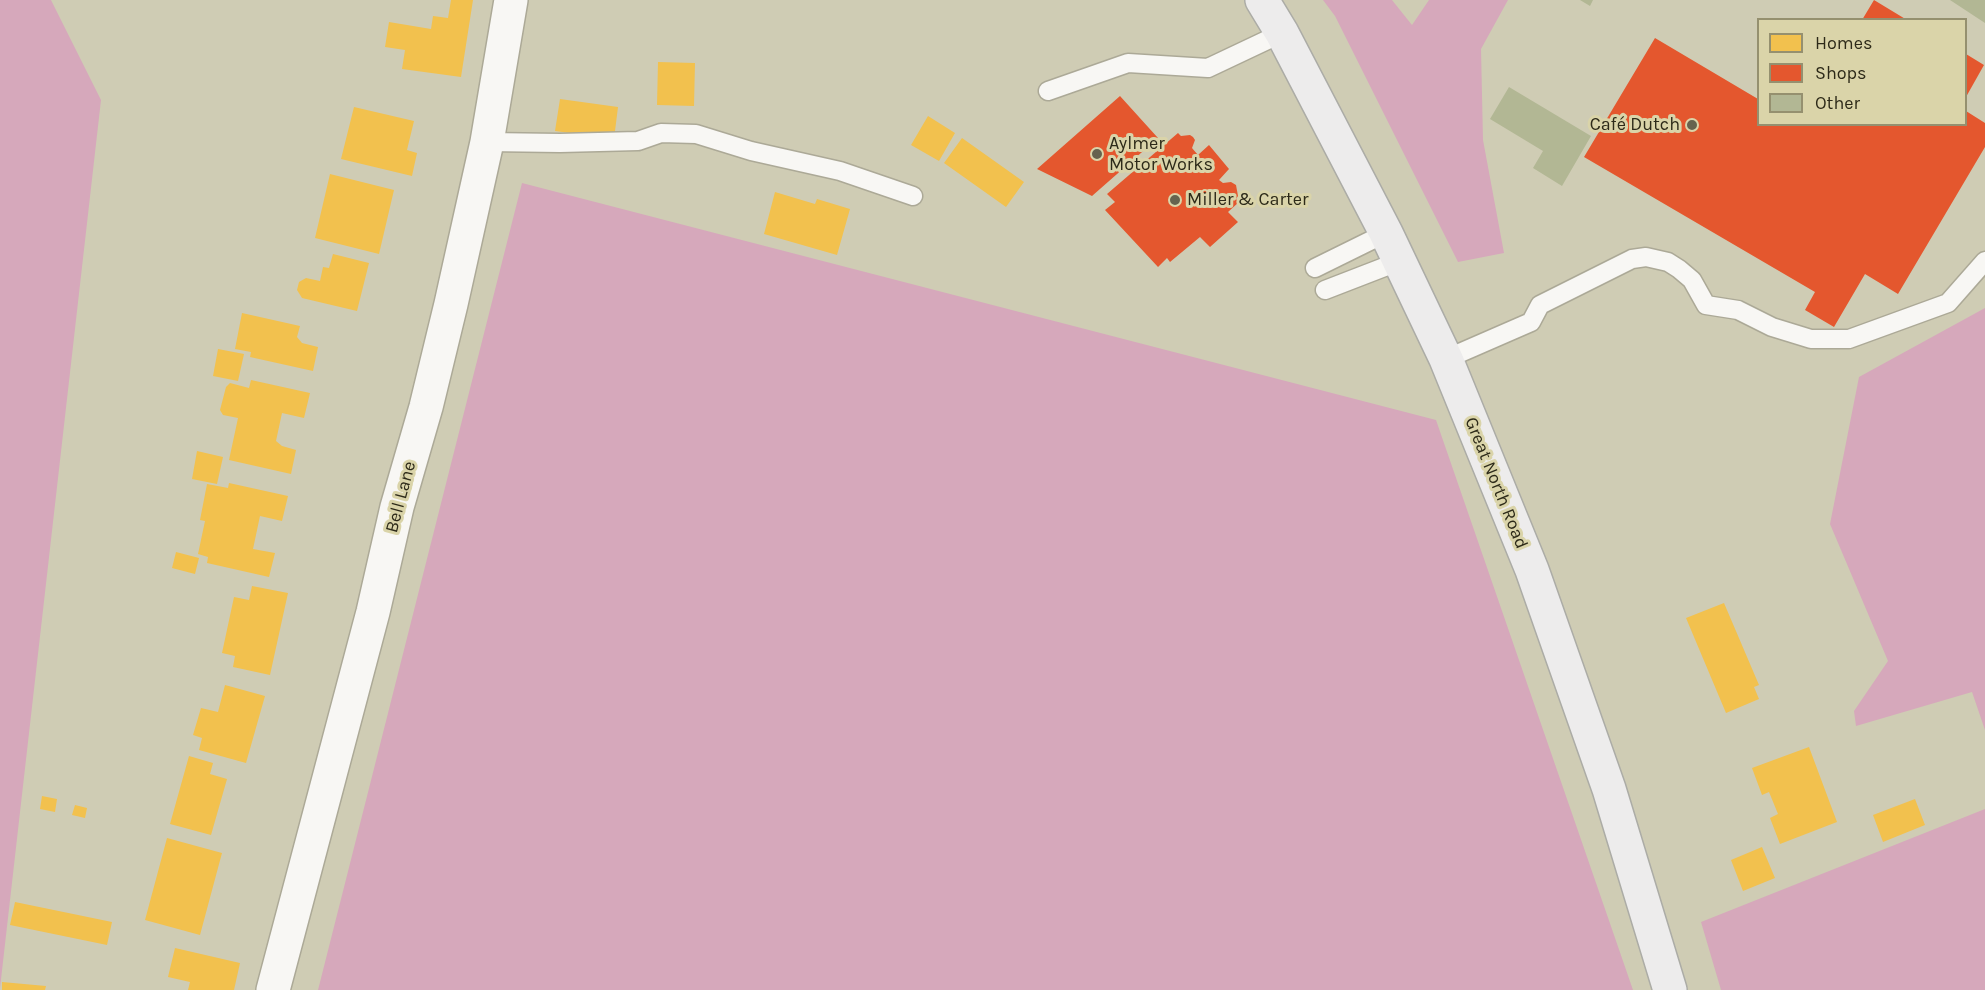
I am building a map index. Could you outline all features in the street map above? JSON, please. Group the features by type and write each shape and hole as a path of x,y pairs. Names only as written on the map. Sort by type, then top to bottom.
{"main road":[{"name":"Great North Road","path":"1262,0 1282,33 1393,247 1446,359 1532,570 1609,789 1670,990"}],"street":[{"name":"Bell Lane","path":"273,990 373,612 397,507 426,407 487,142 511,0"}],"lane":[{"path":"1048,91 1128,63 1208,68 1282,33"},
{"path":"487,142 638,141 662,132 696,134 751,151 840,171 913,196"},
{"path":"1315,268 1393,247"},
{"path":"1325,290 1393,247"},
{"path":"1446,359 1531,322 1540,305 1632,259 1646,257 1668,262 1692,280 1706,305 1738,310 1772,327 1811,339 1849,339 1948,303 1985,261"}],"shaded area":[{"path":"0,0 51,0 101,100 0,988"},
{"path":"1323,0 1392,0 1412,25 1429,0 1508,0 1481,49 1483,140 1504,253 1458,262 1335,16"},
{"path":"522,183 1436,420 1633,990 318,990"},
{"path":"1985,308 1985,730 1972,692 1856,726 1854,711 1888,661 1830,524 1859,377"},
{"path":"1985,809 1985,990 1721,990 1701,922"}],"building: Homes":[{"path":"451,0 473,0 461,77 402,69 405,50 385,47 389,22 431,29 433,16 448,18"},
{"path":"658,62 695,63 694,106 657,105"},
{"path":"560,99 618,107 614,139 555,131"},
{"path":"354,107 414,121 407,150 417,153 412,176 341,159"},
{"path":"928,116 955,133 939,161 911,145"},
{"path":"962,138 1024,182 1006,207 944,163"},
{"path":"330,174 394,190 379,254 315,238"},
{"path":"775,192 815,204 817,199 850,209 837,255 764,234"},
{"path":"333,254 369,263 357,311 302,298 297,290 299,282 306,278 320,281 323,267 329,268"},
{"path":"242,313 300,326 297,337 302,343 318,347 313,371 250,357 251,352 235,349"},
{"path":"218,349 244,354 238,381 213,376"},
{"path":"251,380 310,393 304,418 282,413 276,441 282,446 296,450 291,474 229,460 238,418 223,415 220,410 226,387 230,383 249,388"},
{"path":"197,451 223,457 217,484 192,479"},
{"path":"229,483 288,496 282,521 260,516 253,549 275,553 269,577 207,563 208,557 198,554 205,521 200,520 207,484 228,488"},
{"path":"176,552 199,558 195,574 172,568"},
{"path":"252,586 288,593 270,675 233,667 235,656 222,653 234,597 249,600"},
{"path":"1724,603 1759,685 1754,687 1759,699 1726,713 1686,618"},
{"path":"225,685 265,696 246,763 199,750 202,738 193,735 201,708 218,712"},
{"path":"1809,747 1837,822 1780,844 1770,818 1778,814 1769,792 1762,795 1752,768"},
{"path":"189,756 213,763 210,774 227,779 211,835 170,824"},
{"path":"42,796 57,799 55,812 40,809"},
{"path":"1915,799 1925,825 1883,842 1873,815"},
{"path":"75,805 87,808 85,818 72,815"},
{"path":"167,838 222,853 200,935 145,920"},
{"path":"1762,847 1775,878 1743,891 1731,860"},
{"path":"15,902 112,922 107,945 10,925"},
{"path":"175,948 240,963 234,990 188,990 190,982 168,977"},
{"path":"2,982 46,986 45,990 2,990"}],"building: Shops":[{"path":"1874,0 1904,18 1863,18"},
{"path":"1655,38 1757,98 1757,126 1967,126 1967,112 1985,123 1985,147 1898,294 1865,274 1834,327 1805,310 1815,292 1584,157"},
{"path":"1967,55 1984,65 1967,95"},
{"name":"Aylmer Motor Works","path":"1120,96 1158,138 1092,196 1037,169"},
{"name":"Miller & Carter","path":"1178,133 1181,136 1193,137 1195,140 1192,148 1198,155 1209,145 1229,169 1219,180 1236,185 1238,196 1236,199 1239,202 1228,212 1238,222 1210,247 1200,237 1170,262 1167,258 1158,267 1105,210 1115,202 1107,194"}],"building: Other":[{"path":"1580,0 1593,0 1590,6"},
{"path":"1950,0 1985,0 1985,23"},
{"path":"1509,87 1591,136 1562,186 1533,168 1543,151 1490,119"}],"place":[{"name":"Café Dutch","path":"1692,125"},
{"name":"Aylmer Motor Works","path":"1097,154"},
{"name":"Miller & Carter","path":"1175,200"}]}
